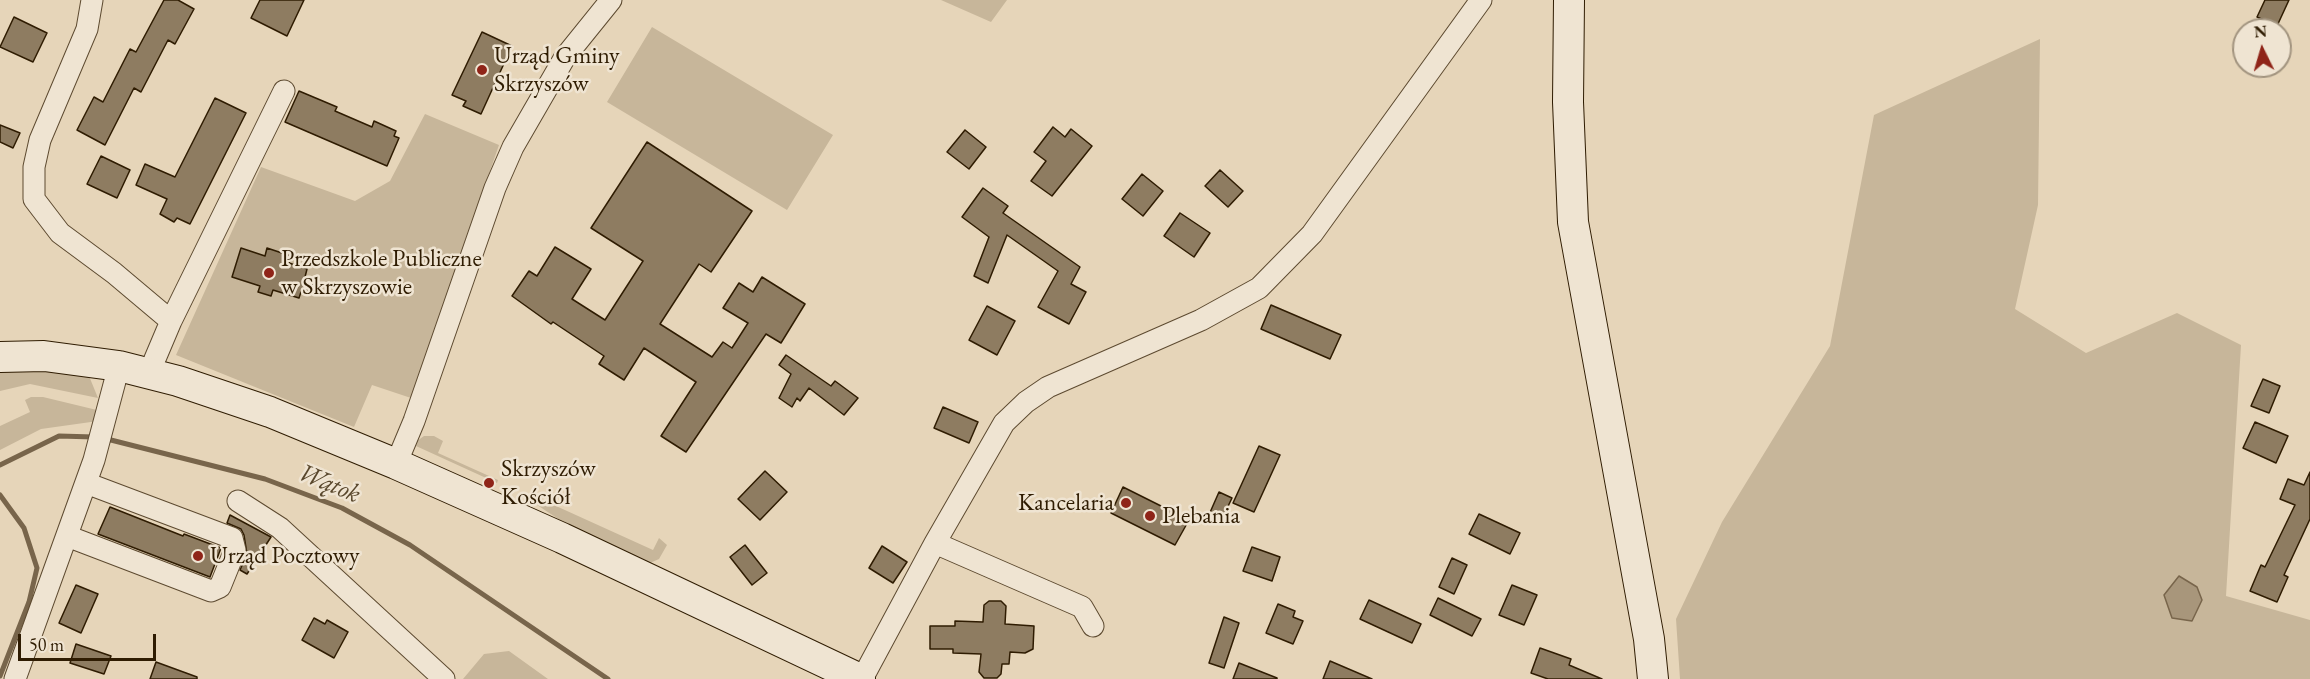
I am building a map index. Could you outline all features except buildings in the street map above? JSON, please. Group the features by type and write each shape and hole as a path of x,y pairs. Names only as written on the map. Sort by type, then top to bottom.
{"street":[{"path":"92,0 87,29 40,140 33,167 34,199 60,233 114,273 171,321"},
{"path":"396,464 414,422 495,188 513,147 565,57 611,0"},
{"path":"0,357 44,356 119,366 234,399 396,464 572,543 861,679 1004,423 1026,402 1048,387 1201,320 1259,288 1312,234 1480,0"},
{"path":"1569,0 1568,102 1573,222 1649,639 1653,679"},
{"path":"149,374 171,321 284,91"},
{"path":"15,679 87,483 119,366"},
{"path":"67,536 211,591 220,587 235,550 232,538 87,483"},
{"path":"238,501 280,528 444,679"},
{"path":"935,543 1082,607 1093,626"}],"shaded area":[{"path":"941,0 1007,0 991,22"},
{"path":"652,27 833,135 787,210 607,102"},
{"path":"2040,39 2038,205 2015,309 2086,353 2177,313 2241,345 2226,596 2310,620 2310,679 1680,679 1676,619 1722,522 1830,346 1874,115"},
{"path":"425,114 499,145 411,398 372,385 354,427 176,355 261,167 355,201 390,181"},
{"path":"54,371 89,376 98,398 30,384 0,391 0,372"},
{"path":"31,397 43,397 101,411 98,421 41,429 0,450 0,426 30,412 25,400"},
{"path":"424,436 434,436 443,441 438,453 498,480 497,483 416,446 417,441"},
{"path":"534,496 653,550 659,538 667,545 659,559 650,563 566,524 531,501"},
{"path":"2179,576 2197,587 2202,600 2192,621 2172,618 2164,595"},
{"path":"509,651 548,679 463,679 484,654"}],"waterway":[{"name":"Wątok","path":"0,465 59,436 94,437"},
{"name":"Wątok","path":"103,438 265,479 342,508 410,545 608,679"},
{"path":"0,495 24,528 37,568 29,602 0,676"}],"place":[{"name":"Urząd Gminy Skrzyszów","path":"482,70"},
{"name":"Przedszkole Publiczne w Skrzyszowie","path":"269,273"},
{"name":"Skrzyszów Kościół","path":"489,483"},
{"name":"Kancelaria","path":"1126,503"},
{"name":"Plebania","path":"1150,516"},
{"name":"Urząd Pocztowy","path":"198,556"}]}
